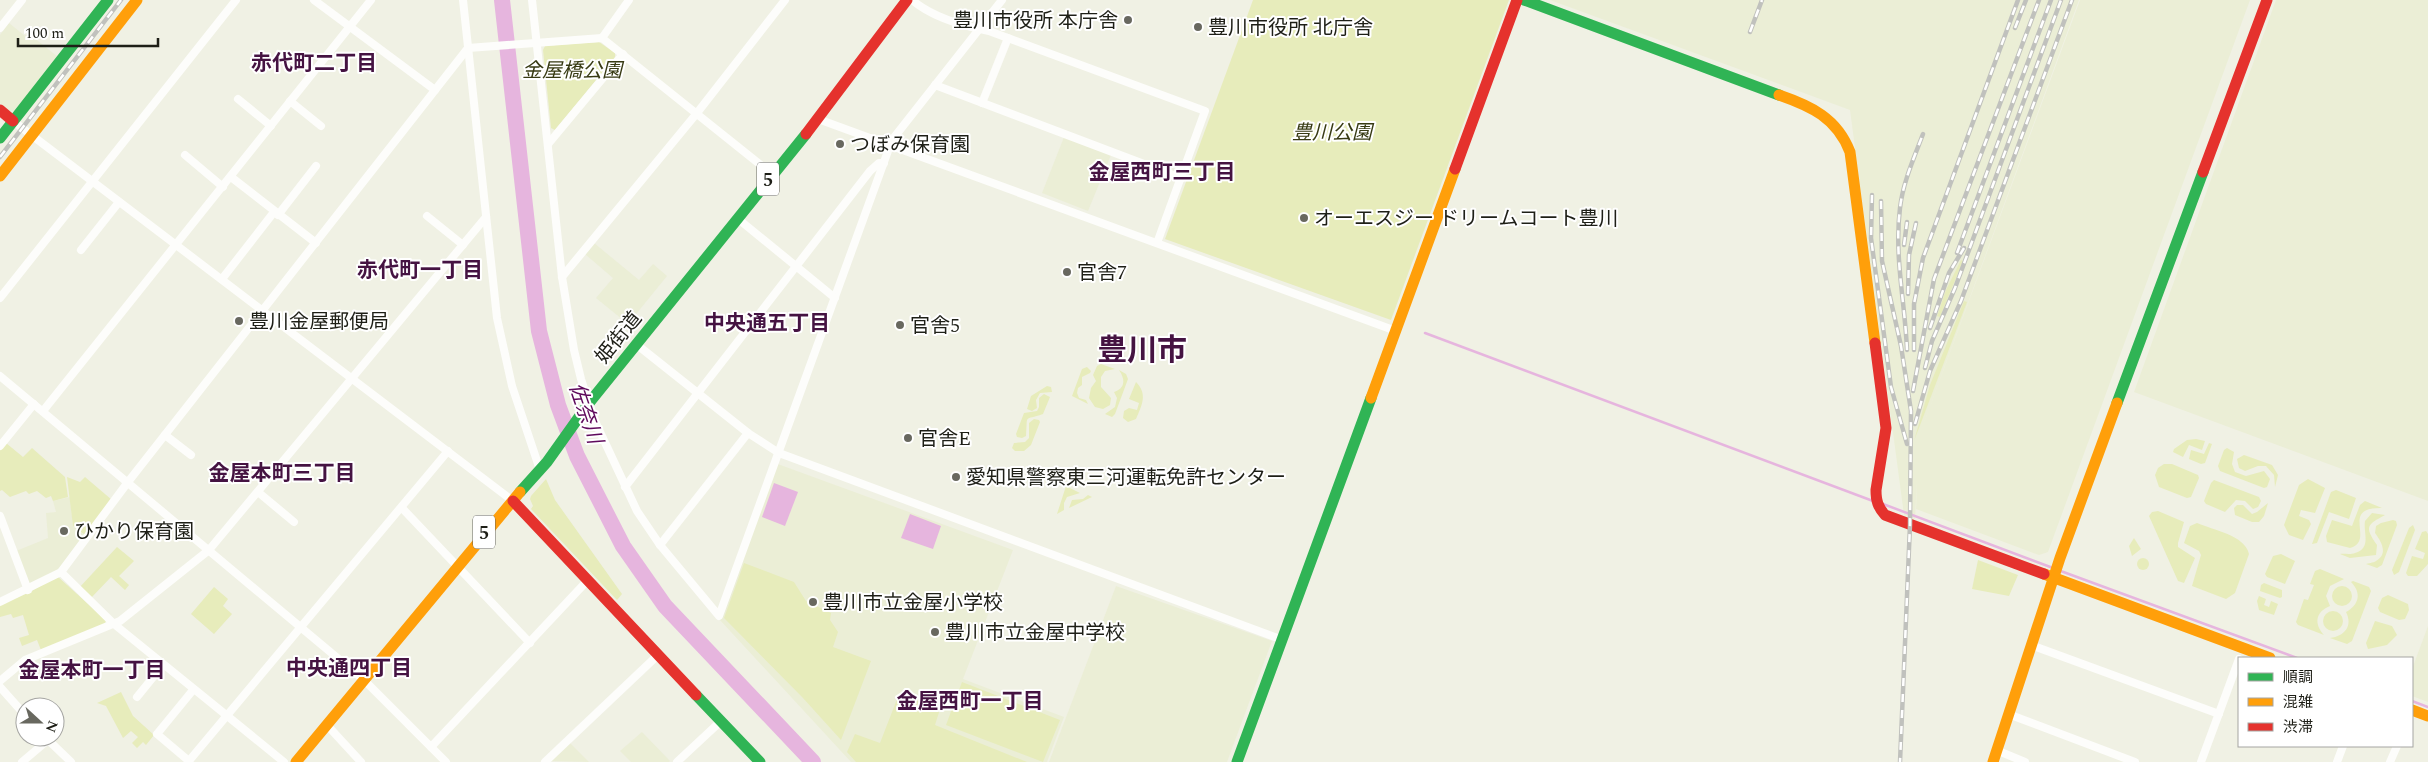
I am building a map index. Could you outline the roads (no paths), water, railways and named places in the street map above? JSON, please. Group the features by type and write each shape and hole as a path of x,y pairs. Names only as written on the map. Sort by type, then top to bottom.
{"street":[{"path":"0,28 22,0"},
{"path":"0,138 108,0"},
{"path":"0,176 137,0"},
{"path":"0,298 236,0"},
{"path":"314,0 435,90"},
{"path":"43,411 372,0"},
{"path":"463,0 501,338 515,394 544,466"},
{"path":"532,0 549,143 562,277 574,350 594,419 637,511 660,545 719,616 892,140 1002,0"},
{"path":"602,38 629,0"},
{"path":"562,277 697,113 785,0"},
{"name":"姫街道","path":"296,762 365,681 457,565 544,466 589,402 818,119 908,0"},
{"path":"912,0 924,10 1008,38 1205,111 1157,243"},
{"path":"1236,762 1283,640 1517,0"},
{"path":"1524,0 1807,105 1822,113 1836,126 1850,152 1886,428 1885,446 1876,492 1879,509 1894,519 2052,578 2241,655 2260,657"},
{"path":"1992,762 2052,578 2267,0"},
{"path":"0,602 28,590 61,572 128,482 468,48 527,42 538,43 602,38 772,174"},
{"path":"982,103 1008,38"},
{"path":"549,143 623,54"},
{"path":"935,85 1181,178"},
{"path":"238,99 271,126"},
{"path":"290,102 321,126"},
{"path":"0,110 513,501 760,762"},
{"path":"818,119 1396,331"},
{"path":"185,156 223,187"},
{"path":"625,487 870,171 875,165 884,163"},
{"path":"222,279 316,166"},
{"path":"231,177 316,243"},
{"path":"81,250 119,202"},
{"path":"427,216 463,244"},
{"path":"0,681 25,660 114,624 209,550 486,217"},
{"path":"737,218 835,298"},
{"path":"636,344 748,433 779,453 1283,640"},
{"path":"0,376 365,681 446,762"},
{"path":"0,446 34,404"},
{"path":"660,545 748,433"},
{"path":"165,435 191,455"},
{"path":"191,760 448,451"},
{"path":"258,492 294,522"},
{"path":"402,508 530,643"},
{"path":"0,516 28,590"},
{"path":"61,572 114,624 284,762"},
{"path":"431,747 587,581"},
{"path":"2031,645 2219,714"},
{"path":"545,762 659,654"},
{"path":"2201,762 2238,663"},
{"path":"137,697 163,665"},
{"path":"0,687 15,704"},
{"path":"193,690 157,734 191,760 202,762"},
{"path":"2413,710 2428,716"},
{"path":"2008,714 2135,762"},
{"path":"677,762 721,721"},
{"path":"327,725 361,762"},
{"path":"22,762 37,747"},
{"path":"55,747 71,762"},
{"path":"2337,762 2343,747"},
{"path":"2390,762 2397,747"},
{"path":"1996,750 2025,762"}],"waterway":[{"name":"佐奈川","path":"502,0 539,331 558,405 577,456 623,546 665,606 813,762"},
{"path":"1425,333 1873,501"},
{"path":"1883,504 2053,568"},
{"path":"2058,570 2294,657"},
{"path":"2413,701 2428,707"}],"railway":[{"path":"0,157 121,0"},
{"path":"1750,32 1762,0"},
{"path":"1914,350 1914,304 1923,258 2018,0"},
{"path":"2015,28 2026,0"},
{"path":"1913,391 1934,279 2039,0"},
{"path":"1957,253 2051,0"},
{"path":"1925,368 1932,341 1955,288 2061,0"},
{"path":"1915,424 1930,371 1961,301 2072,0"},
{"path":"1907,350 1899,261 1898,226 1900,208 1909,170 1923,134"},
{"path":"1872,195 1871,238 1891,387 1907,444"},
{"path":"1881,201 1882,261 1901,346 1911,411 1910,525 1900,762"},
{"path":"1904,245 1907,222"},
{"path":"1908,294 1909,255 1916,223"},
{"path":"1930,328 1949,273 1964,248"}],"place":[{"name":"豊川市役所 本庁舎","path":"1128,20"},
{"name":"豊川市役所 北庁舎","path":"1198,27"},
{"name":"つぼみ保育園","path":"840,144"},
{"name":"オーエスジー ドリームコート豊川","path":"1304,218"},
{"name":"官舎7","path":"1067,272"},
{"name":"豊川金屋郵便局","path":"239,321"},
{"name":"官舎5","path":"900,325"},
{"name":"官舎E","path":"908,438"},
{"name":"愛知県警察東三河運転免許センター","path":"956,477"},
{"name":"ひかり保育園","path":"64,531"},
{"name":"豊川市立金屋小学校","path":"813,602"},
{"name":"豊川市立金屋中学校","path":"935,632"}],"district":[{"name":"赤代町二丁目","path":"314,63"},
{"name":"金屋西町三丁目","path":"1162,172"},
{"name":"赤代町一丁目","path":"420,270"},
{"name":"中央通五丁目","path":"767,323"},
{"name":"豊川市","path":"1142,350"},
{"name":"金屋本町三丁目","path":"282,473"},
{"name":"中央通四丁目","path":"349,668"},
{"name":"金屋本町一丁目","path":"92,670"},
{"name":"金屋西町一丁目","path":"970,701"}],"park label":[{"name":"金屋橋公園","path":"572,70"},
{"name":"豊川公園","path":"1332,132"}]}
